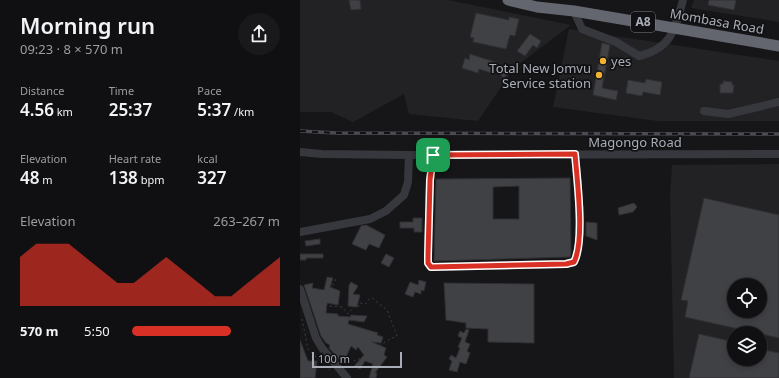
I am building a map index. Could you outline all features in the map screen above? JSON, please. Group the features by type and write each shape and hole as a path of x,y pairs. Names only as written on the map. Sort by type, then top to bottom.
{"highway":[{"name":"Mombasa Road","path":"508,0 537,7 574,11 676,27 779,46"}],"street":[{"path":"574,11 582,29 616,42 639,56 652,53 666,42 676,27 683,0"},
{"path":"704,111 728,114 779,102"},
{"name":"Magongo Road","path":"300,152 322,154 409,155 779,154"},
{"path":"433,155 430,180 428,259 428,263 431,267 566,264 574,262 578,251 579,217 575,154"},
{"path":"300,232 370,219 386,211 404,195 408,182 409,155"},
{"path":"300,289 316,338 322,348 347,378"}],"path":[{"path":"326,304 328,293 336,279"},
{"path":"304,301 312,300 342,307 348,314 355,306 358,307 360,303 366,304 369,299 372,298 387,310 397,336 362,358 351,360 341,369"}],"shaded area":[{"path":"300,0 448,0 571,25 514,68 478,121 409,114 404,94 353,122 331,112 300,112"},
{"path":"694,0 779,0 779,22 691,8"},
{"path":"569,29 779,61 779,121 657,121 553,107"},
{"path":"779,164 779,378 674,378 670,195 672,165"}],"building":[{"path":"349,0 360,0 361,9 351,10"},
{"path":"709,0 736,0 734,10 708,5"},
{"path":"476,13 509,20 509,17 519,19 515,36 510,35 506,49 473,42 474,38 470,37"},
{"path":"530,34 541,41 537,48 533,45 525,56 517,51"},
{"path":"602,43 610,45 602,88 618,91 616,100 593,95"},
{"path":"470,54 498,63 494,74 479,69 478,73 462,68 465,58 469,60"},
{"path":"506,66 511,70 504,78 499,74"},
{"path":"646,79 662,82 660,95 643,92 642,96 626,93 628,80 645,83"},
{"path":"723,81 732,82 732,85 734,85 733,93 720,93 720,84 723,84"},
{"path":"570,178 570,257 434,261 436,179","holes":["519,186 519,219 493,219 493,187"]},
{"path":"704,198 779,215 779,338 767,335 767,326 727,326 685,317 688,301 681,300"},
{"path":"634,203 637,207 633,212 619,215 618,208"},
{"path":"413,218 422,218 422,232 414,232 414,228 400,228 400,222 413,222"},
{"path":"586,222 597,223 597,240 586,236"},
{"path":"366,225 385,235 379,248 369,244 366,250 352,244 361,226"},
{"path":"320,239 320,244 306,246 305,241"},
{"path":"300,254 323,254 323,258 306,258 306,260 300,260"},
{"path":"386,254 394,258 389,267 381,263"},
{"path":"327,277 333,278 330,287 340,291 338,305 327,303 326,313 350,317 351,315 367,316 364,322 349,320 348,324 378,333 377,335 383,337 381,343 372,342 386,348 384,355 387,357 375,373 377,373 376,378 369,378 373,364 365,361 360,369 354,366 364,355 358,347 356,350 351,346 343,364 329,348 330,345 326,343 321,336 304,285 313,283 312,288 324,290"},
{"path":"419,280 426,282 424,291 421,290 421,294 415,292 413,297 405,294 410,282 418,285"},
{"path":"351,282 358,286 353,294 360,295 357,307 348,306 349,285"},
{"path":"444,283 534,284 534,343 488,342 488,329 466,328 466,323 446,320"},
{"path":"466,329 469,330 465,342 470,344 467,351 470,353 466,364 460,362 457,372 449,370 452,361 449,359 451,355 456,358 460,348 458,347 462,338 458,336 460,331 464,333"},
{"path":"699,334 727,340 727,366 767,366 767,350 779,353 779,378 689,378"},
{"path":"300,340 308,361 317,361 315,378 300,378"}],"railway":[{"path":"300,131 336,133 779,134"}],"place":[{"name":"yes","path":"603,61"},
{"name":"Total New Jomvu Service station","path":"599,75"}],"route":[{"path":"575,154 579,217 578,251 574,262 566,264 431,267 428,263 428,255 430,180 433,155 575,154"}]}
